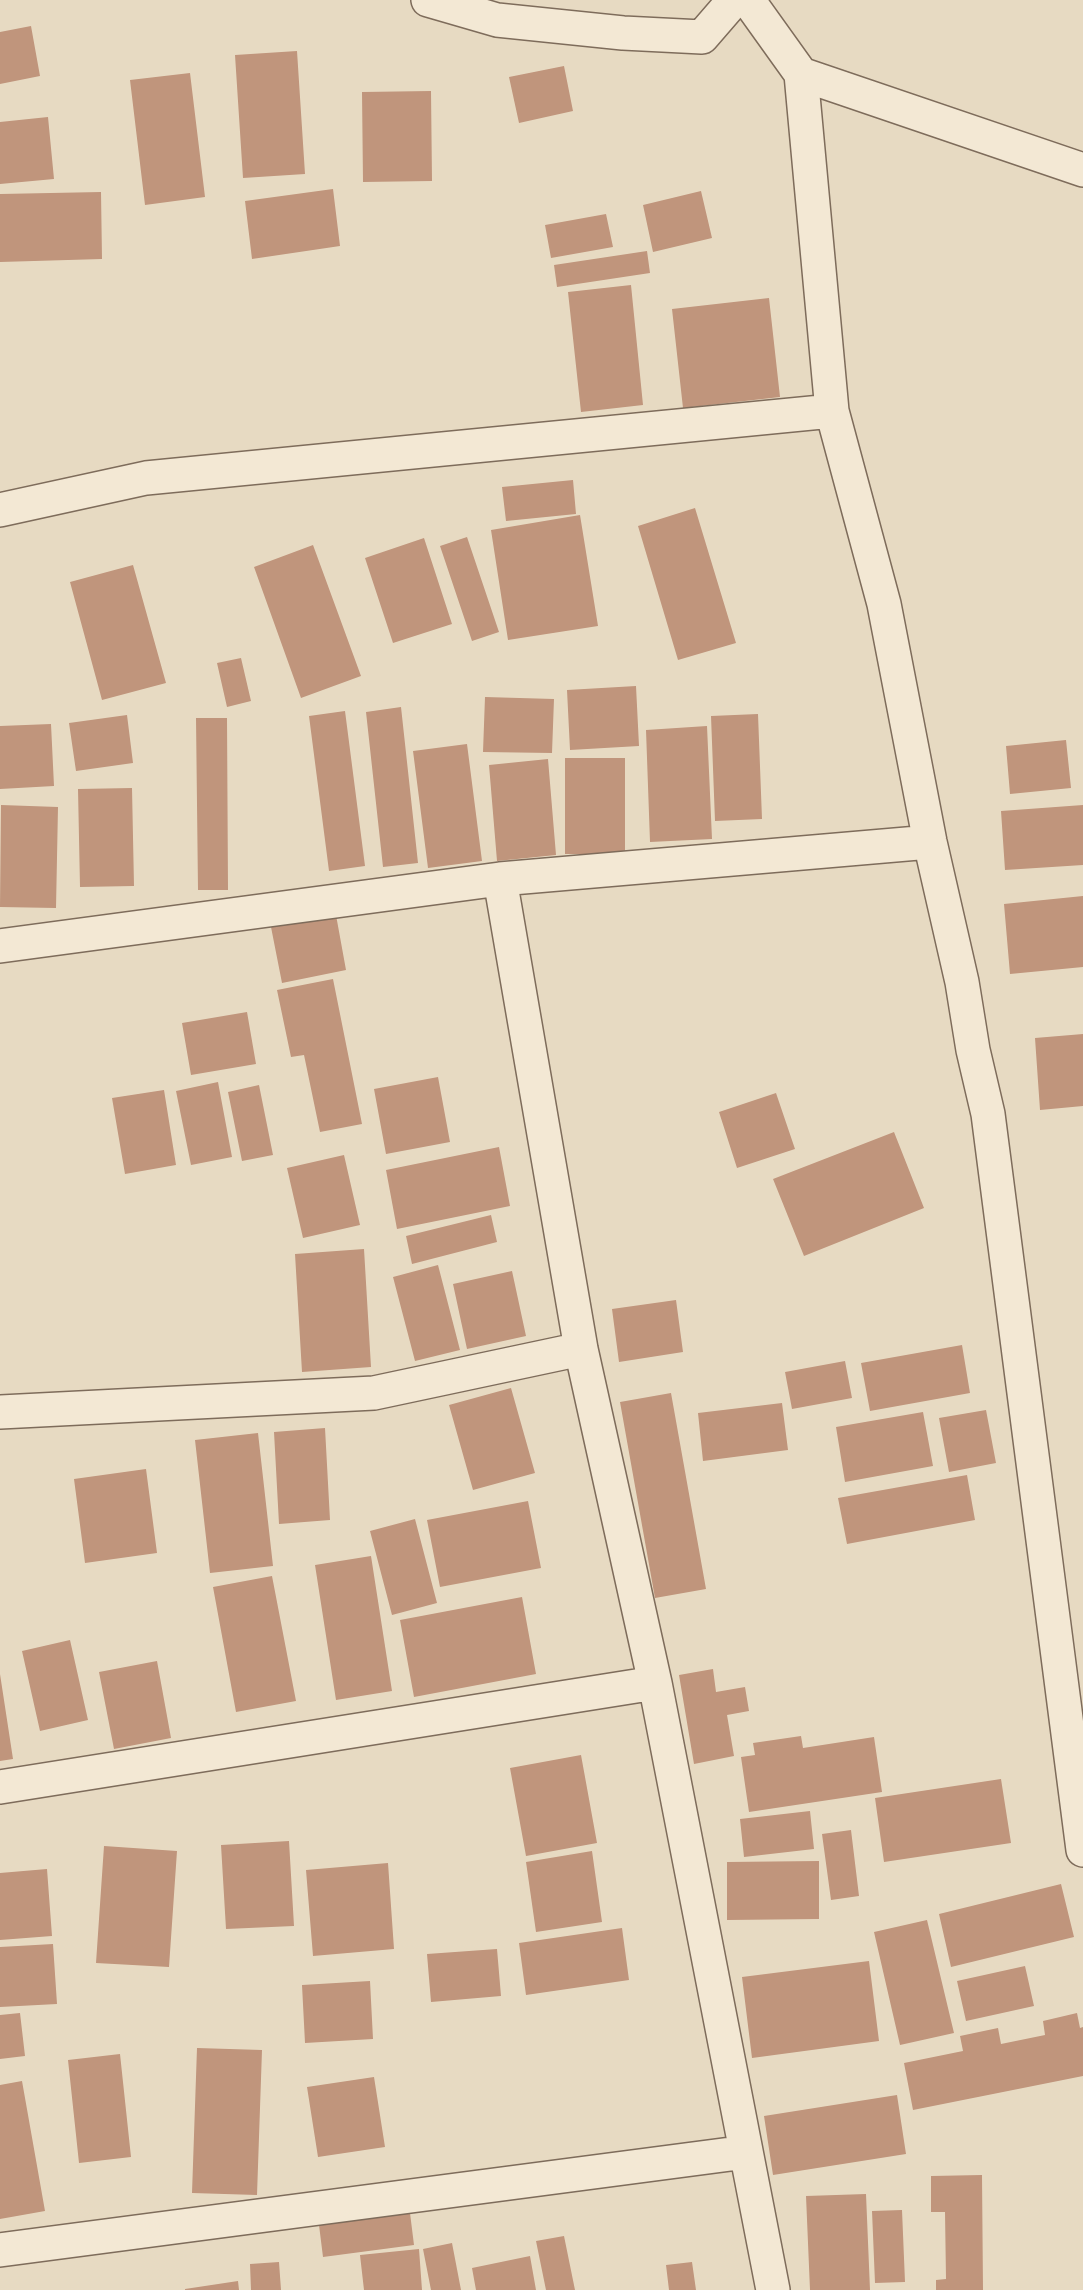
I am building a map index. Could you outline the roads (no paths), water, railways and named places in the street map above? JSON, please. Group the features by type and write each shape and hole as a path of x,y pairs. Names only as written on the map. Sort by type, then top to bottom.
{"street":[{"path":"428,0 497,20 623,33 702,37 734,0"},
{"path":"748,0 801,74 832,411 884,604 930,842 962,982 988,1114 1083,1851"},
{"path":"801,74 1083,170"},
{"path":"0,510 146,478 832,411"},
{"path":"0,946 500,879 930,842"},
{"path":"500,879 580,1350 655,1683 773,2290"},
{"path":"0,1412 374,1393 580,1350"},
{"path":"0,1787 655,1683"},
{"path":"0,2250 746,2152"}]}
